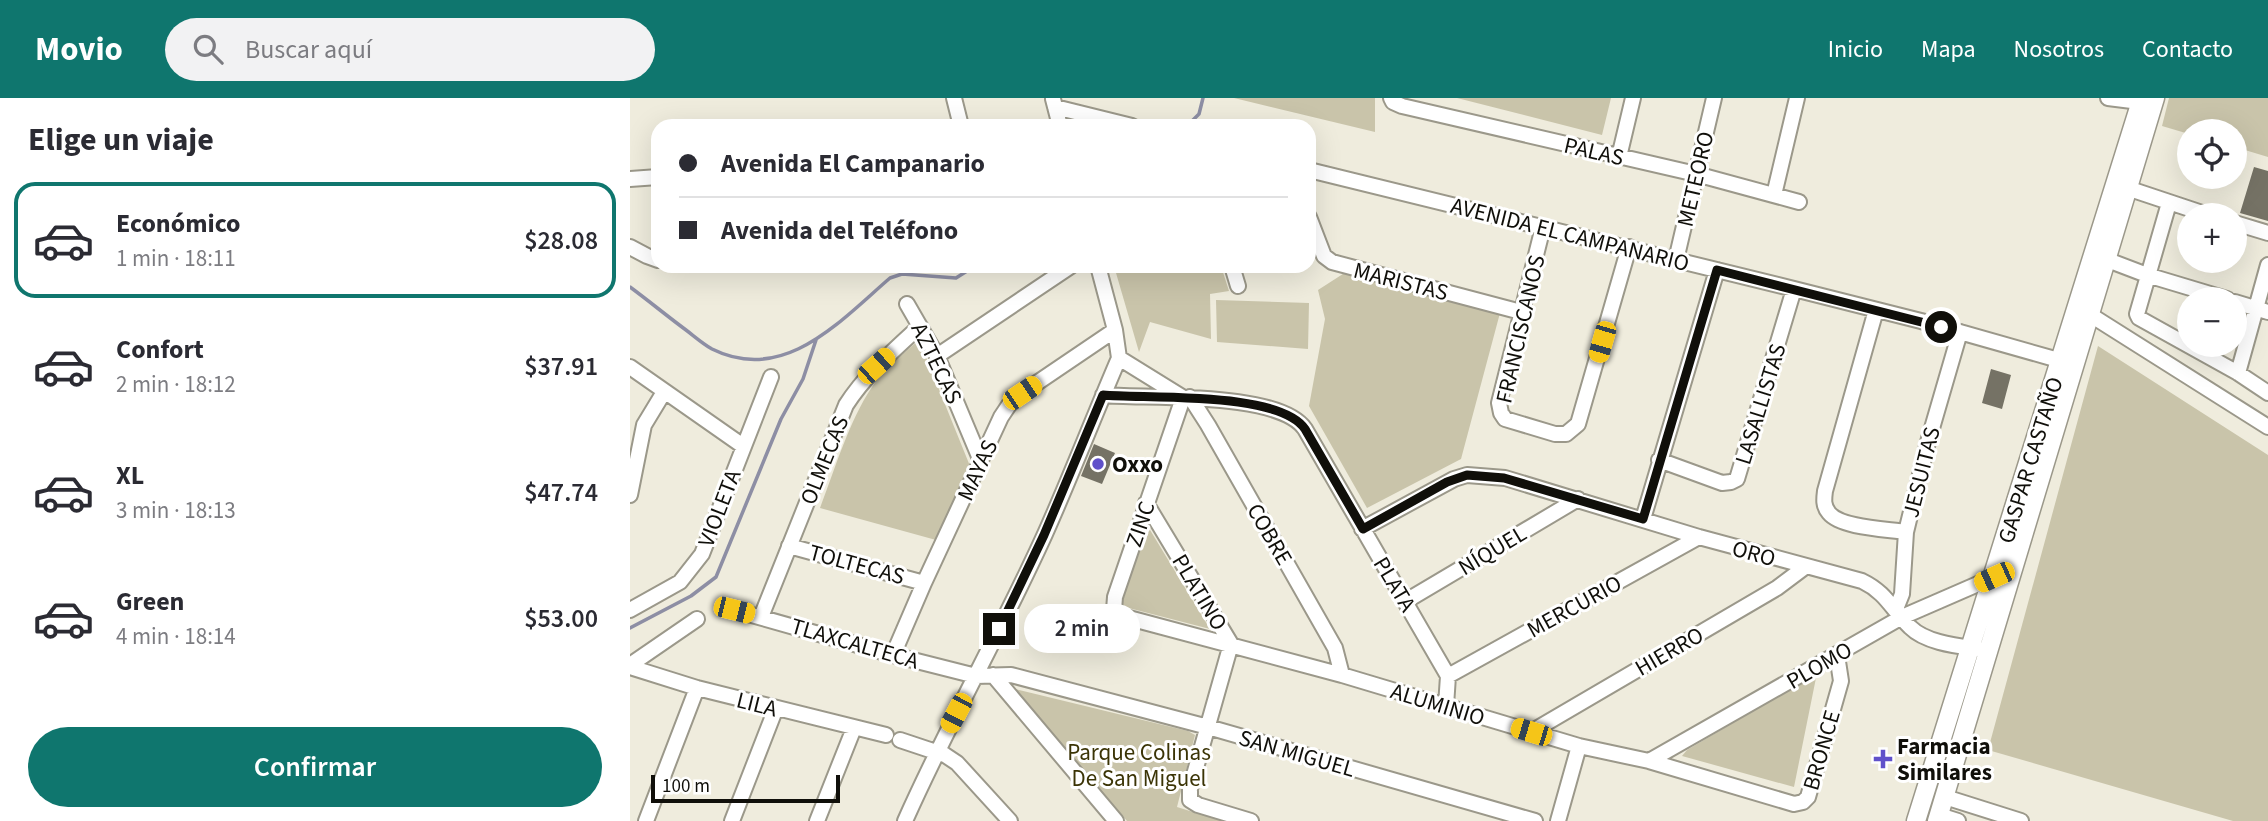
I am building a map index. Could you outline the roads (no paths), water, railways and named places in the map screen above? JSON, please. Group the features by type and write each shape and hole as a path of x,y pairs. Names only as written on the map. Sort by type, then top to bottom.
{"main road":[{"name":"GASPAR CASTAÑO","path":"1938,819 1994,577 2067,363 2089,314 2127,188 2147,101"},
{"name":"GASPAR CASTAÑO","path":"1916,821 1978,649 2147,101"}],"street":[{"path":"954,98 959,119"},
{"name":"PALAS","path":"1391,98 1402,106 1696,174 1799,202"},
{"path":"1619,157 1633,98"},
{"name":"METEORO","path":"1676,260 1714,98"},
{"path":"1774,195 1797,98"},
{"path":"2109,98 2147,101"},
{"path":"1054,102 1058,119"},
{"path":"1054,102 1109,119"},
{"name":"AVENIDA EL CAMPANARIO","path":"1316,172 1794,289 2067,363"},
{"path":"630,179 651,178"},
{"path":"2127,188 2177,205"},
{"path":"2169,203 2147,275 2138,310 2139,318 2238,373 2268,393"},
{"name":"FRANCISCANOS","path":"1543,227 1500,395 1501,413 1504,419 1555,434 1566,434 1578,424 1629,247"},
{"path":"2247,227 2268,233"},
{"name":"MARISTAS","path":"1316,236 1324,257 1332,262 1521,312"},
{"path":"630,247 651,258"},
{"path":"2105,259 2187,287"},
{"path":"2238,373 2262,310 2268,265"},
{"path":"1643,519 1717,270"},
{"path":"937,356 1061,273"},
{"path":"905,821 1044,535 1119,358 1115,330 1100,273"},
{"path":"1234,273 1238,286"},
{"name":"LASALLISTAS","path":"1659,460 1722,483 1737,479 1794,289"},
{"name":"AZTECAS","path":"907,304 937,356 981,461"},
{"name":"JESUITAS","path":"1876,310 1825,491 1825,506 1830,515 1850,524 1906,532 1928,442 1960,332"},
{"path":"2089,314 2268,427"},
{"name":"OLMECAS","path":"761,617 846,405 876,366 920,326"},
{"name":"MAYAS","path":"893,655 924,583 1009,405 1022,393 1115,330"},
{"name":"COBRE","path":"1119,358 1187,398 1208,425 1335,648 1342,675"},
{"path":"630,367 743,446"},
{"name":"VIOLETA","path":"630,611 680,582 702,554 771,377"},
{"path":"630,495 644,425 664,392"},
{"name":"COBRE","path":"1103,395 1218,399 1278,411 1297,418 1305,429"},
{"name":"ZINC","path":"1114,610 1115,597 1146,503 1187,398"},
{"name":"PLATA","path":"1305,429 1448,676"},
{"name":"ORO","path":"1363,529 1454,479 1467,475 1504,478 1699,537 1862,581 1875,587 1909,626 1926,637 1978,649"},
{"name":"NÍQUEL","path":"1406,601 1578,499"},
{"name":"PLATINO","path":"1146,503 1231,644"},
{"path":"1899,613 1906,532"},
{"name":"MERCURIO","path":"1448,676 1699,537"},
{"name":"TOLTECAS","path":"789,546 924,583"},
{"name":"HIERRO","path":"1531,732 1777,588 1805,566"},
{"name":"PLOMO","path":"1649,761 1837,655 1899,613 1994,577"},
{"name":"TLAXCALTECA","path":"734,610 976,676"},
{"name":"ALUMINIO","path":"1114,610 1125,617 1342,675 1579,746 1649,761 1780,801 1794,804 1803,802"},
{"path":"630,666 697,619"},
{"path":"1231,644 1190,789 1191,800 1251,821"},
{"name":"BRONCE","path":"1803,802 1808,797 1840,681 1837,655"},
{"name":"LILA","path":"630,666 697,688 937,751 957,763 1010,821"},
{"path":"993,675 1116,821"},
{"name":"SAN MIGUEL","path":"976,676 1011,675 1208,727 1535,821"},
{"path":"1446,706 1448,676"},
{"path":"646,821 697,688"},
{"path":"732,821 776,708"},
{"path":"817,821 854,728"},
{"path":"1558,821 1579,746"},
{"path":"1945,797 2021,821"},
{"path":"1938,819 1958,821"}],"waterway":[{"path":"1194,119 1199,114 1203,98"},
{"path":"630,287 712,349 738,358 763,359 787,354 831,329 890,278 902,274 956,278 964,273"},
{"path":"630,628 691,596 716,577 781,419 803,379 816,340"}],"place":[{"name":"Oxxo","path":"1098,464"},
{"name":"Farmacia Similares","path":"1883,759"}],"park label":[{"name":"Parque Colinas De San Miguel","path":"1139,765"}]}
